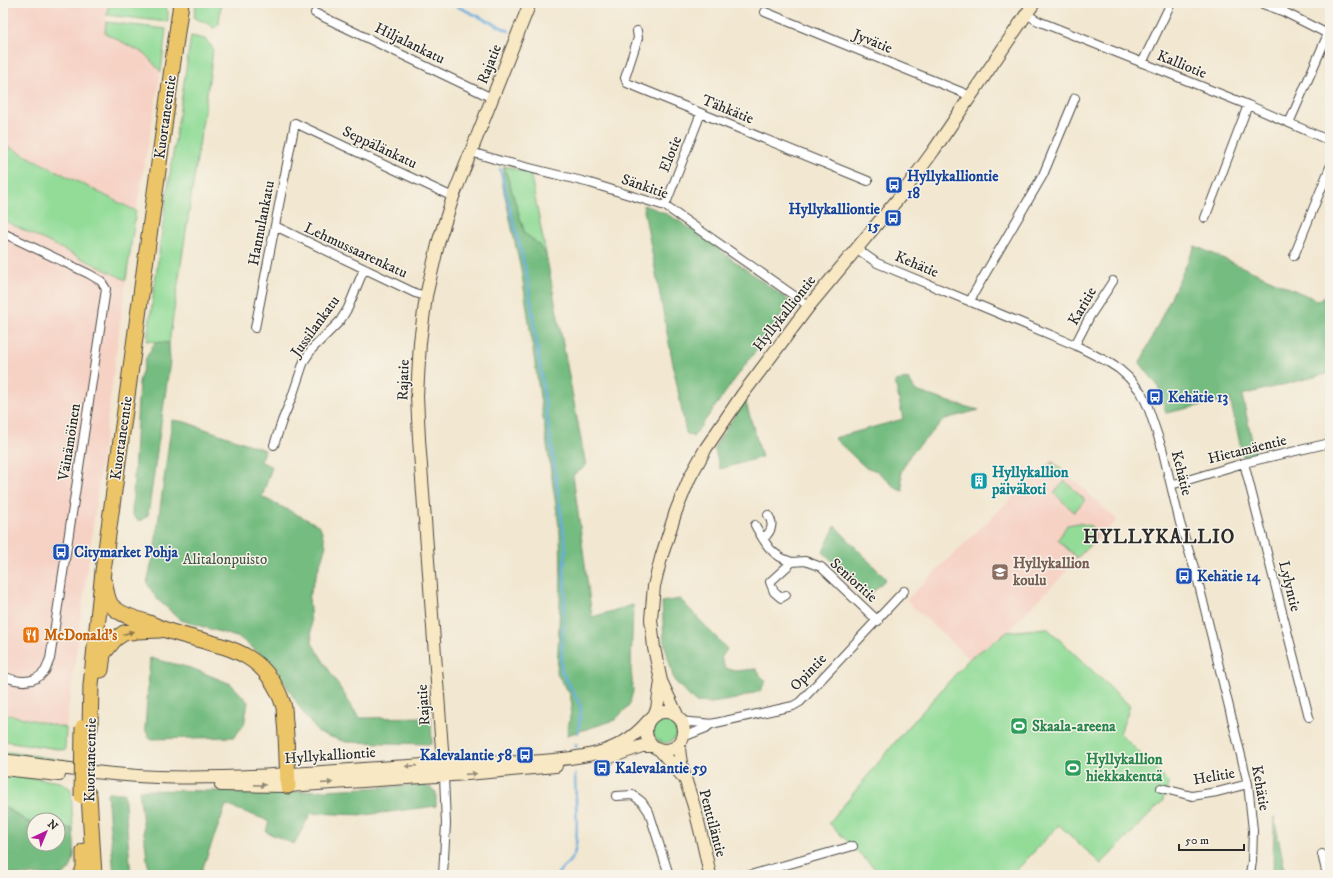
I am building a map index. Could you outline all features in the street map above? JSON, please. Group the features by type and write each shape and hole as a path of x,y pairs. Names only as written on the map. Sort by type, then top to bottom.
{"highway":[{"name":"Kuortaneentie","path":"94,875 85,796 87,728 91,685 103,571 178,23 182,3"},
{"path":"103,571 107,597 111,605 124,615 165,630 220,644 241,652 260,666 273,682 283,705 288,780"},
{"path":"87,728 96,710 103,654 110,645 115,639 124,633 165,630"},
{"path":"81,875 84,868 85,796"}],"main road":[{"path":"172,3 176,10 178,23"},
{"name":"Rajatie","path":"444,770 417,396 420,342 426,296 439,240 453,197 530,3"},
{"name":"Hyllykalliontie","path":"679,718 661,681 654,648 651,619 654,586 661,558 676,511 690,477 706,448 742,395 809,306 902,194 1034,3"},
{"name":"Hyllykalliontie","path":"3,769 109,781 156,784 288,780 444,770 569,758 594,754 612,749 630,738 642,728 657,709 661,681"},
{"path":"661,712 669,712 679,718 684,729 681,741 673,748 666,750 656,748 648,741 646,727 651,718 661,712"},
{"name":"Penttiläntie","path":"681,741 679,752 710,875"},
{"name":"Hyllykalliontie","path":"444,770 528,770 599,761 642,746 656,748"},
{"name":"Penttiläntie","path":"656,748 685,779"},
{"name":"Hyllykalliontie","path":"3,760 110,774 157,777 288,780"}],"street":[{"path":"1142,63 1171,3"},
{"path":"1260,3 1282,11 1328,34 1289,123"},
{"path":"1282,11 1284,3"},
{"name":"Hiljalankatu","path":"315,12 492,98"},
{"name":"Jyvätie","path":"765,12 971,96"},
{"name":"Kalliotie","path":"1026,14 1038,21 1248,105 1329,140"},
{"name":"Tähkätie","path":"637,31 638,38 625,78 627,83 868,181"},
{"path":"970,302 1043,175 1075,98"},
{"path":"1205,218 1248,105"},
{"name":"Elotie","path":"664,206 701,113"},
{"name":"Seppälänkatu","path":"295,123 453,197"},
{"name":"Hannulankatu","path":"255,328 295,123"},
{"name":"Sänkitie","path":"471,152 590,183 664,206 809,306"},
{"path":"1294,256 1330,167"},
{"name":"Lehmussaarenkatu","path":"275,226 415,293 426,296"},
{"name":"Väinämöinen","path":"3,233 89,274 101,281 106,289 50,659 45,671 29,681 20,682 3,676"},
{"name":"Kehätie","path":"857,249 877,263 1076,345 1119,369 1128,377 1140,392 1148,407 1162,448 1248,784 1253,830 1250,875"},
{"name":"Jussilankatu","path":"274,445 304,361 312,349 340,321 348,308 364,269"},
{"name":"Karitie","path":"1076,345 1090,316 1113,281"},
{"name":"Hietamäentie","path":"1171,485 1244,463 1330,444"},
{"name":"Lylyntie","path":"1244,463 1309,717"},
{"path":"763,539 769,534 772,527 771,519 768,515"},
{"name":"Senioritie","path":"755,525 774,554 781,559 792,562 805,561 821,567 878,621"},
{"path":"786,595 781,598 774,592 770,582 792,562"},
{"name":"Opintie","path":"679,718 689,723 703,722 711,724 793,706 800,702 904,592"},
{"path":"681,741 711,724"},
{"path":"443,875 446,824 444,770"},
{"name":"Helitie","path":"1161,788 1192,796 1217,792 1248,784"},
{"path":"616,796 633,795 642,802 649,812 668,875"},
{"path":"750,875 853,846"},
{"path":"1322,854 1326,875"}],"shaded area":[{"path":"3,3 109,3 105,33 146,54 161,72 136,211 3,144"},
{"path":"3,220 126,280 66,728 3,713"},
{"name":"Hyllykallion koulu","path":"1052,459 1117,520 1007,632 969,659 906,600"}],"green space":[{"path":"109,3 163,3 168,12 168,22 107,15"},
{"path":"196,3 221,3 219,24 214,28 205,22 194,18"},
{"path":"106,22 166,29 161,72 145,54 105,33"},
{"path":"191,36 205,39 213,48 211,67 169,343 147,341 168,187"},
{"path":"3,144 136,211 126,280 3,220"},
{"path":"504,166 530,172 546,254 535,241 525,234"},
{"path":"504,166 525,234 535,241 546,254 586,466 573,475 592,617 633,605 631,669 633,691 629,706 615,720 567,735 572,705 570,694 557,674 561,579 560,533 522,275 502,182"},
{"path":"643,205 664,213 684,224 791,302 693,437 686,433"},
{"path":"1195,246 1319,301 1330,290 1330,373 1242,395 1255,454 1243,457 1230,399 1166,413 1158,386 1140,363"},
{"path":"155,342 169,343 170,361 148,515 139,522 132,514 139,382 146,358"},
{"path":"908,379 916,391 979,410 945,419 910,455 901,472 903,491 897,489 877,471 865,467 834,438 903,419 895,381"},
{"path":"745,400 762,457 720,469 714,447"},
{"name":"Alitalonpuisto","path":"172,420 185,422 265,450 260,461 272,467 262,497 320,526 326,546 309,596 312,643 359,718 431,717 432,744 346,742 319,733 305,716 273,664 240,638 181,620 157,599 147,583 154,553"},
{"path":"1052,462 1063,471 1059,476 1052,479 1043,471"},
{"path":"1065,481 1085,500 1074,512 1054,493"},
{"path":"1079,523 1091,526 1095,535 1092,543 1077,558 1058,540 1067,525"},
{"path":"835,526 886,579 868,597 823,552"},
{"path":"680,599 727,649 721,658 725,668 735,671 756,669 766,681 760,691 736,699 712,703 695,702 674,680 664,641 662,602"},
{"path":"1047,628 1130,706 1120,733 1169,783 1162,802 1101,864 1059,825 1012,875 881,875 829,823 896,741 969,659 1007,632"},
{"path":"150,658 191,668 231,684 248,702 244,725 234,737 150,739 145,729"},
{"path":"3,713 66,728 65,750 5,741 3,737"},
{"path":"665,719 673,723 677,731 673,739 665,743 657,739 653,731 657,723"},
{"path":"3,751 75,762 76,765 3,756"},
{"path":"3,775 13,775 60,782 71,789 73,829 66,828 66,812 26,812 26,821 3,806"},
{"path":"424,785 436,792 436,806 365,815 311,813 294,844 266,832 269,821 226,805 200,875 149,875 139,790 287,792"},
{"path":"107,793 124,793 131,875 114,875"},
{"path":"3,806 26,821 26,852 66,852 66,828 73,829 73,860 64,875 17,875 3,871"},
{"path":"1274,817 1286,875 1273,875"}],"waterway":[{"path":"450,3 509,31"},
{"path":"500,169 527,275 566,549 564,567 565,591 561,670 581,707 578,733"},
{"path":"557,875 571,859 575,850 577,830 575,775"}],"place":[{"name":"Hyllykalliontie 18","path":"894,185"},
{"name":"Hyllykalliontie 15","path":"893,218"},
{"name":"Kehätie 13","path":"1155,397"},
{"name":"Hyllykallion päiväkoti","path":"979,481"},
{"name":"Citymarket Pohja","path":"61,552"},
{"name":"Hyllykallion koulu","path":"1000,572"},
{"name":"Kehätie 14","path":"1184,576"},
{"name":"McDonald's","path":"31,635"},
{"name":"Skaala-areena","path":"1019,726"},
{"name":"Kalevalantie 58","path":"525,755"},
{"name":"Kalevalantie 59","path":"602,768"},
{"name":"Hyllykallion hiekkakenttä","path":"1073,768"}],"district":[{"name":"HYLLYKALLIO","path":"1159,536"}]}
